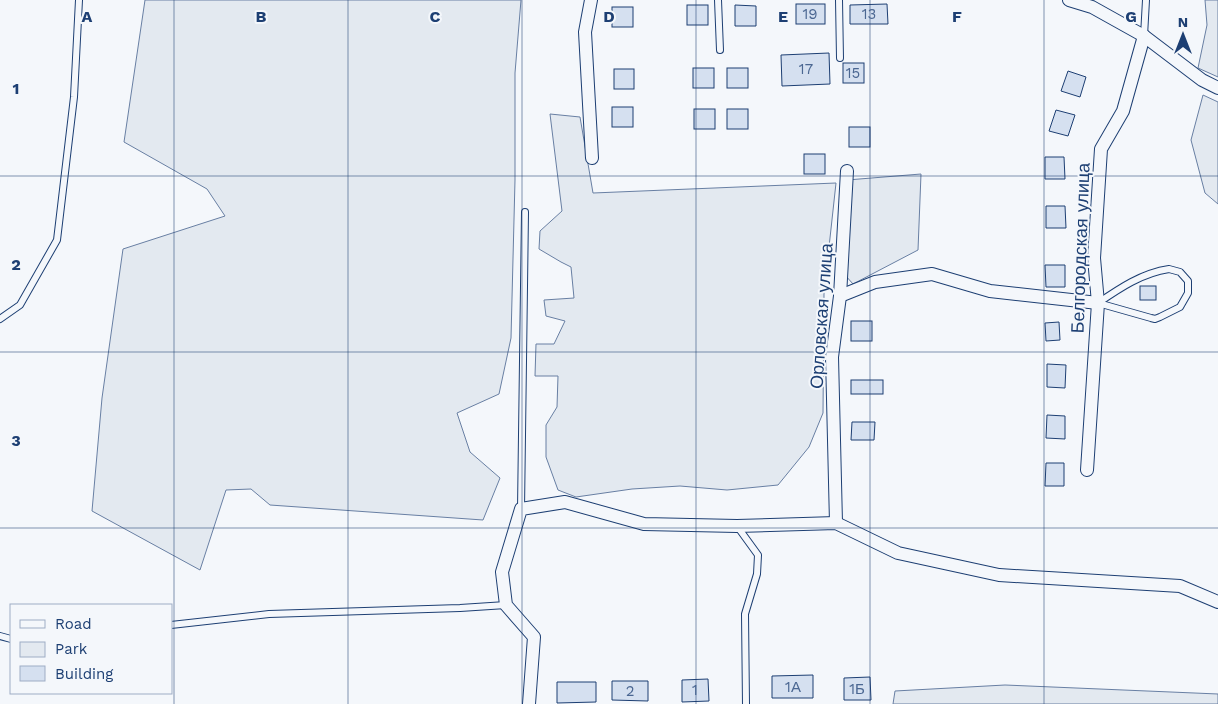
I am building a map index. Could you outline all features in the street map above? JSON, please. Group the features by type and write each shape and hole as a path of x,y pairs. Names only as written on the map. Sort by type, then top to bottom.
{"street":[{"path":"592,0 586,32 592,158"},
{"path":"1069,0 1092,7 1144,36 1202,80 1218,88"},
{"name":"Белгородская улица","path":"1087,470 1098,303 1094,258 1101,149 1123,111 1144,36"},
{"name":"Орловская улица","path":"836,523 832,357 840,296 847,171"},
{"path":"840,296 875,282 932,274 990,291 1098,303"},
{"path":"529,704 534,637 506,605 502,572 521,509 565,502 644,524 737,526 836,523 898,553 999,575 1180,586 1218,602"}],"lane":[{"path":"0,319 20,305 57,240 74,97 79,0"},
{"path":"718,0 720,50"},
{"path":"839,0 840,58"},
{"path":"1144,36 1146,0"},
{"path":"521,509 525,212"},
{"path":"1169,269 1180,272 1188,281 1188,293 1180,307 1155,318 1098,303 1130,282 1156,271 1169,269"},
{"path":"737,526 758,555 757,574 745,614 746,704"},
{"path":"172,625 269,614 506,605"}],"green space":[{"path":"145,0 521,0 515,73 515,180 511,338 499,394 457,413 470,452 500,478 483,520 270,505 251,489 226,490 200,570 92,511 102,398 123,249 225,216 207,189 124,142"},
{"path":"1205,0 1218,0 1218,77 1198,68 1207,25"},
{"path":"1203,95 1218,102 1218,204 1205,193 1191,140"},
{"path":"550,114 580,117 593,193 836,183 824,293 823,413 809,447 778,485 727,490 680,486 632,489 576,497 558,490 546,457 546,425 557,407 558,376 535,376 536,344 554,344 565,321 546,316 544,300 574,298 571,267 539,249 540,231 562,211"},
{"path":"921,174 918,250 853,284 845,275 847,180"},
{"path":"1005,685 1218,694 1218,704 893,704 895,691"}],"building":[{"path":"796,4 825,4 825,24 796,24"},
{"path":"887,4 888,24 850,24 850,5"},
{"path":"687,5 708,5 708,25 687,25"},
{"path":"735,5 756,6 756,26 735,26"},
{"path":"612,7 633,7 633,27 612,27"},
{"path":"829,53 830,84 782,86 781,55"},
{"path":"843,63 864,63 864,83 843,83"},
{"path":"693,68 714,68 714,88 693,88"},
{"path":"727,68 748,68 748,88 727,88"},
{"path":"614,69 634,69 634,89 614,89"},
{"path":"1068,71 1086,77 1080,97 1061,91"},
{"path":"612,107 633,107 633,127 612,127"},
{"path":"694,109 715,109 715,129 694,129"},
{"path":"727,109 748,109 748,129 727,129"},
{"path":"1056,110 1075,115 1068,136 1049,131"},
{"path":"849,127 870,127 870,147 849,147"},
{"path":"804,154 825,154 825,174 804,174"},
{"path":"1045,157 1064,157 1065,179 1045,179"},
{"path":"1046,206 1065,206 1066,228 1046,228"},
{"path":"1045,265 1065,265 1065,287 1046,287"},
{"path":"1140,286 1156,286 1156,300 1140,300"},
{"path":"851,321 872,321 872,341 851,341"},
{"path":"1059,322 1060,340 1046,341 1045,323"},
{"path":"1047,364 1066,365 1065,388 1047,387"},
{"path":"851,380 883,380 883,394 851,394"},
{"path":"1047,415 1065,416 1065,439 1046,438"},
{"path":"852,422 875,422 874,440 851,440"},
{"path":"1046,463 1064,463 1064,486 1045,486"},
{"path":"813,675 813,698 772,698 772,676"},
{"path":"870,677 871,700 844,700 844,678"},
{"path":"708,679 709,701 682,702 682,680"},
{"path":"612,681 648,681 648,701 612,700"},
{"path":"557,682 596,682 596,702 557,703"}]}
